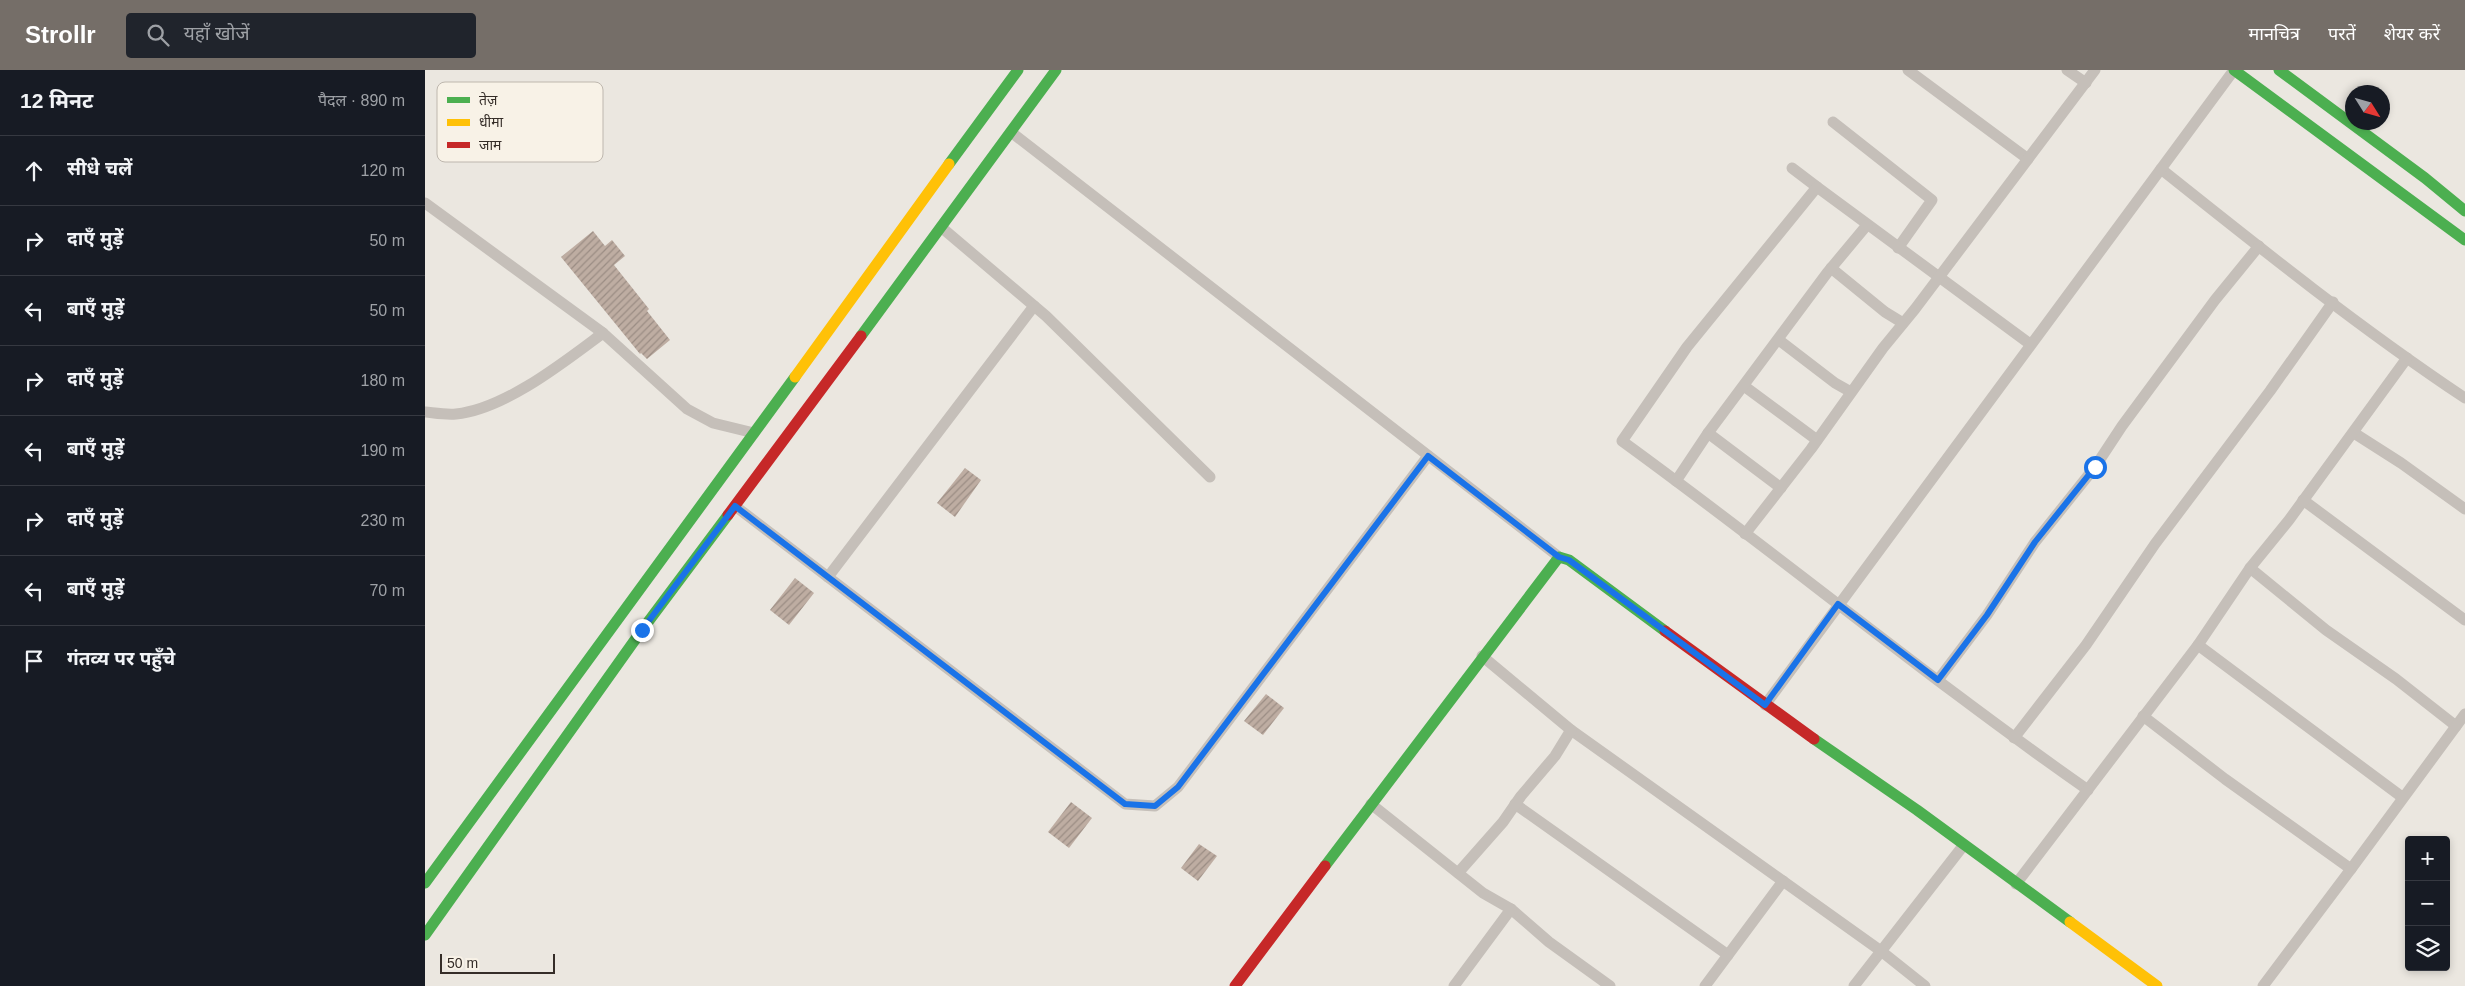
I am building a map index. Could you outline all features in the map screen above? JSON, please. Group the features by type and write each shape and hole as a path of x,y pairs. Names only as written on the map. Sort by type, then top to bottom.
{"street":[{"path":"425,882 1018,70"},
{"path":"425,935 642,630 1056,70"},
{"path":"1909,70 2028,159"},
{"path":"2067,70 2086,83"},
{"path":"1745,534 2095,70"},
{"path":"1765,705 2234,70 2465,240"},
{"path":"2279,70 2425,178 2465,211"},
{"path":"1833,122 1931,200 1898,248"},
{"path":"1011,132 1559,557 1569,560 1765,705 1909,804 1963,846 2157,986"},
{"path":"1792,168 2030,344"},
{"path":"2161,169 2407,358 2465,398"},
{"path":"1817,187 1687,347 1622,441 2014,738 2088,790"},
{"path":"425,203 603,333 687,409 713,422 754,433"},
{"path":"1676,481 1708,434 1831,268 1867,225"},
{"path":"941,227 1034,306 1210,477"},
{"path":"1938,680 1987,615 2035,542 2095,467 2122,426 2215,300 2259,246"},
{"path":"1831,268 1885,312 1903,324"},
{"path":"2014,738 2086,645 2155,544 2270,391 2333,302"},
{"path":"828,577 1034,306"},
{"path":"425,412 455,414 489,405 548,373 603,333"},
{"path":"1779,340 1835,383 1851,392"},
{"path":"2015,884 2198,645 2250,568 2354,433 2407,358"},
{"path":"1744,386 1817,440"},
{"path":"2354,433 2396,459 2465,509"},
{"path":"1708,434 1781,488"},
{"path":"735,506 1125,804 1155,806 1178,787 1428,456"},
{"path":"2303,500 2465,620"},
{"path":"1235,986 1482,656 1559,557"},
{"path":"2250,568 2285,598 2396,678 2456,726"},
{"path":"2198,645 2402,796"},
{"path":"1482,656 1571,730 1881,951 1925,986"},
{"path":"2263,986 2351,869 2402,796 2465,714"},
{"path":"2143,716 2225,779 2351,869"},
{"path":"1458,873 1503,822 1515,804 1555,756 1571,730"},
{"path":"1371,804 1483,893 1511,909 1549,942 1610,986"},
{"path":"1515,804 1728,955"},
{"path":"1855,986 1963,846"},
{"path":"1705,986 1783,881"},
{"path":"1459,984 1511,909"}],"building":[{"path":"593,231 605,246 612,240 625,256 614,265 649,309 647,311 670,340 647,359 640,354 561,257"},
{"path":"965,468 981,480 955,517 937,503"},
{"path":"795,578 814,593 789,625 770,610"},
{"path":"1266,694 1284,708 1263,735 1244,721"},
{"path":"1071,802 1092,818 1069,848 1048,832"},
{"path":"1199,844 1217,856 1198,881 1181,868"}],"traffic: fast":[{"path":"949,164 1018,70"},
{"path":"861,336 1056,70"},
{"path":"2234,70 2465,240"},
{"path":"2279,70 2425,178 2465,211"},
{"path":"425,883 795,377"},
{"path":"425,935 642,630 728,515"},
{"path":"1325,866 1559,557 1569,560 1665,631"},
{"path":"1814,739 1917,810 2070,922"}],"traffic: slow":[{"path":"795,377 949,164"},
{"path":"2070,922 2157,986"}],"traffic: jam":[{"path":"728,515 861,336"},
{"path":"1665,631 1814,739"},
{"path":"1235,986 1325,866"}],"route":[{"path":"642,630 735,506 1125,804 1155,806 1178,787 1428,456 1559,557 1569,560 1765,705 1838,604 1938,680 1987,615 2035,542 2095,467"}]}
